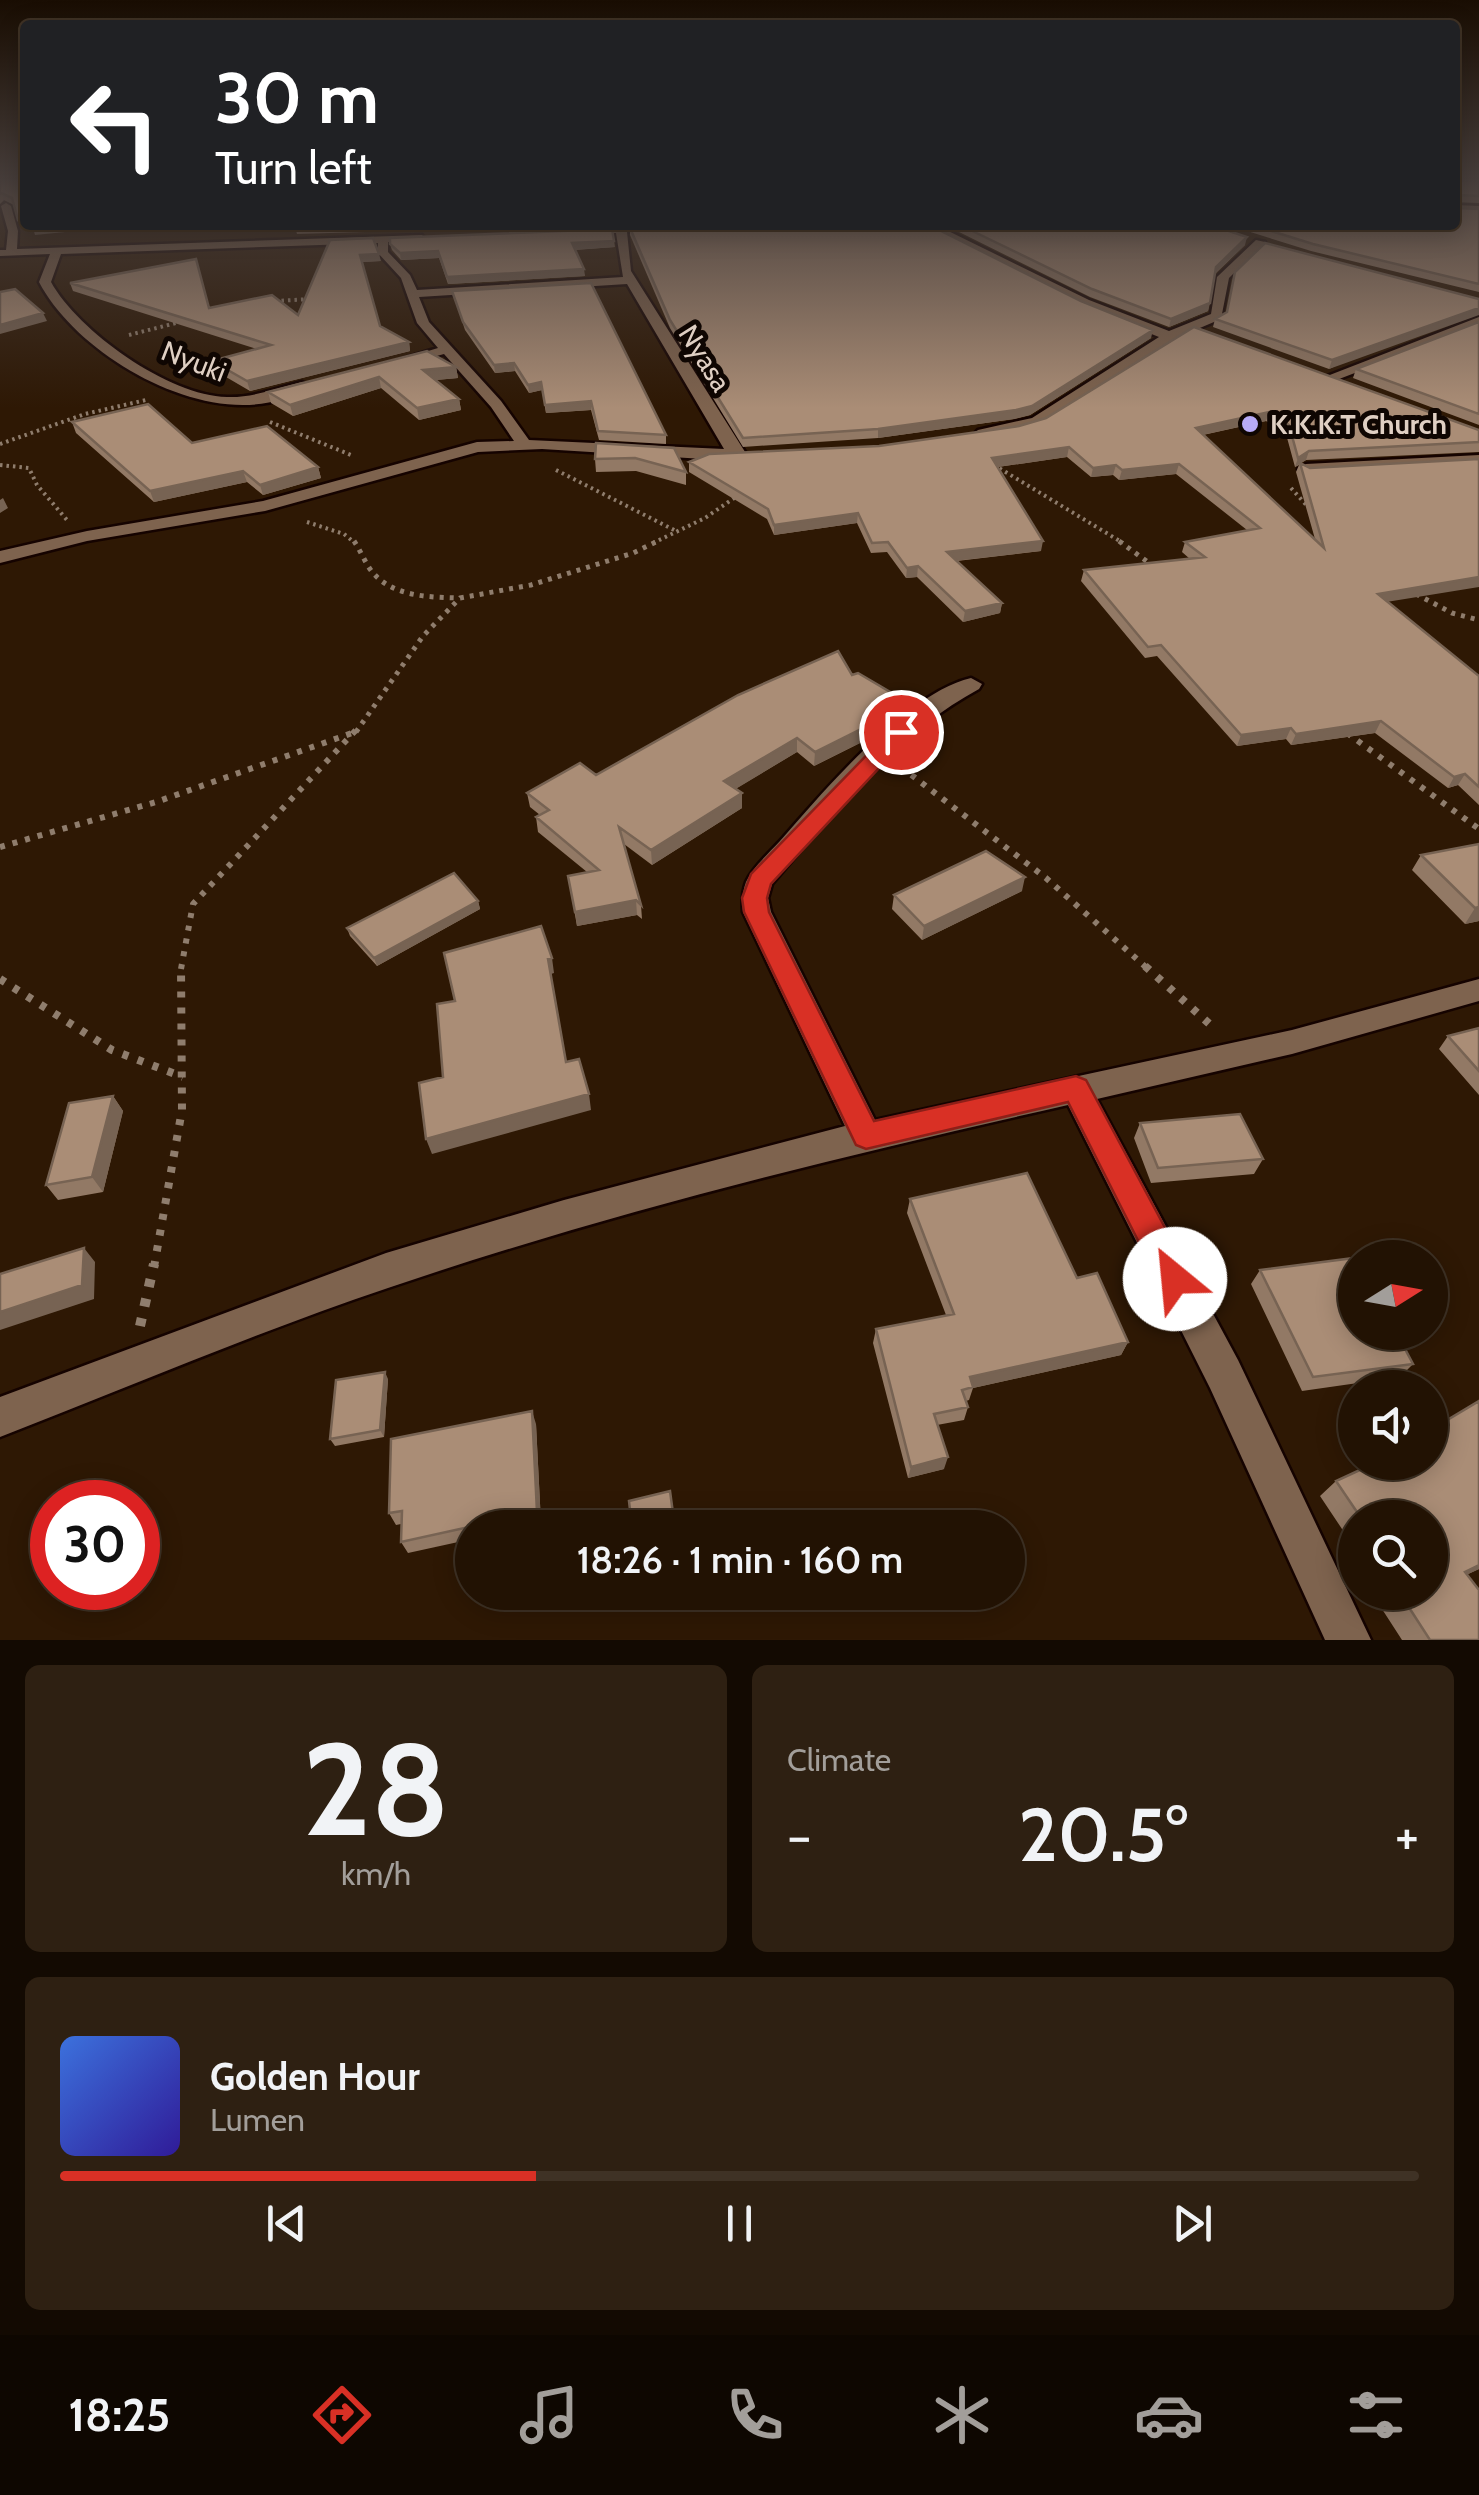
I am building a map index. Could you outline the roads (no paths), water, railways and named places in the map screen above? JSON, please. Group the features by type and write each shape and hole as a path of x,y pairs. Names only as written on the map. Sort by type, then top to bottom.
{"street":[{"name":"Nyuki","path":"55,256 46,271 53,301 99,343 186,392 219,401 245,400 322,381"},
{"path":"385,256 406,277 423,323 496,404 524,444"},
{"name":"Nyasa","path":"524,444 744,455 629,280 623,256"},
{"path":"990,256 1086,303 1169,336"},
{"path":"952,438 1037,422 1169,336 1217,316 1223,278 1254,256"},
{"path":"412,294 629,280"},
{"path":"1329,378 1479,322"},
{"path":"1192,327 1209,334"},
{"path":"376,367 448,349"},
{"path":"1312,372 1345,384"},
{"path":"0,557 87,536 245,510 477,447 524,444"},
{"path":"1306,468 1479,460"},
{"path":"866,1136 757,912 755,898 760,880 880,752 944,696 971,684"},
{"path":"0,1417 386,1270 564,1216 866,1136 1242,1053 1479,990"},
{"path":"1076,1088 1224,1374 1348,1640"}],"place":[{"name":"K.K.K.T Church","path":"1250,424"}]}
